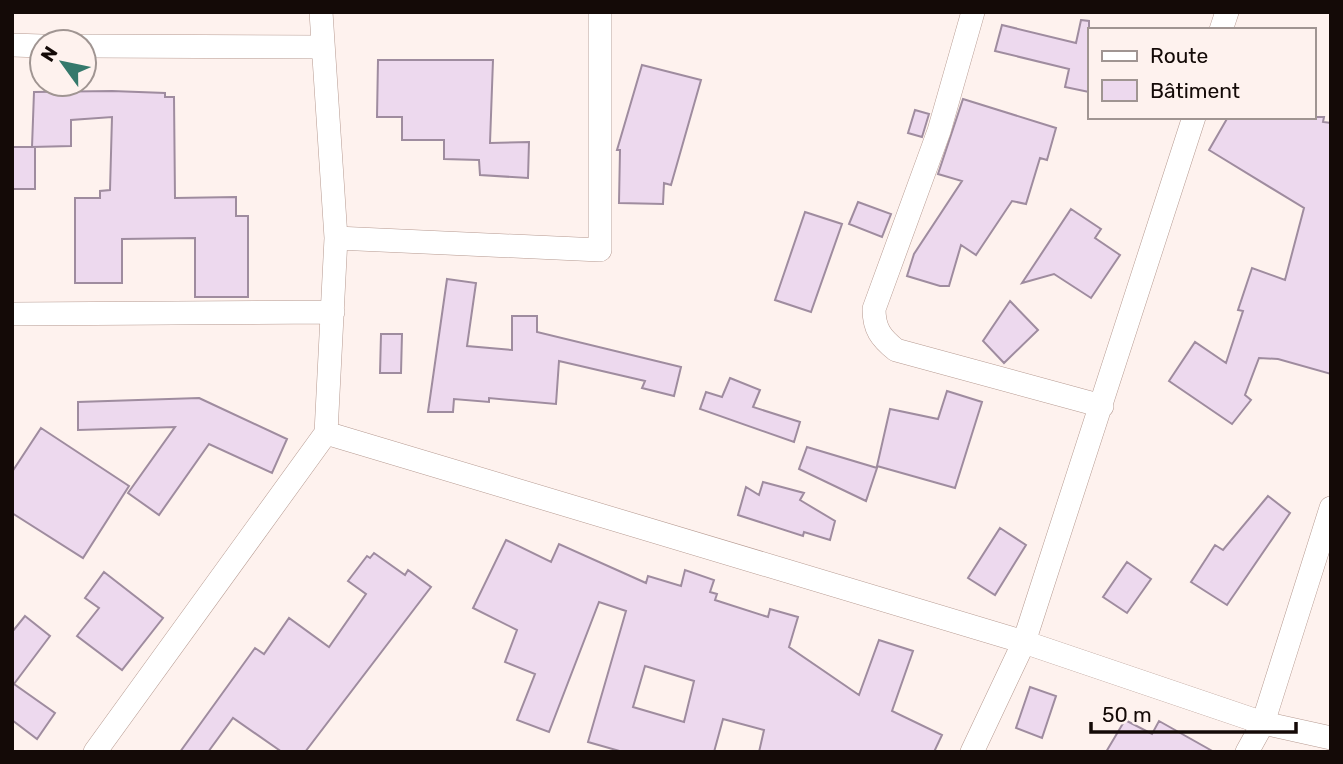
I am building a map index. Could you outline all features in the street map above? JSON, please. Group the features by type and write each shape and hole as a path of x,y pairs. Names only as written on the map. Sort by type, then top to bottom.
{"street":[{"path":"95,752 326,433 336,238 321,12"},
{"path":"336,238 600,250 600,12"},
{"path":"973,12 939,131 874,309 874,326 884,340 897,350 1102,406"},
{"path":"98,46 323,47"},
{"path":"972,752 1024,642 1193,119"},
{"path":"12,314 333,312"},
{"path":"326,433 1024,642 1263,723 1331,738"},
{"path":"1247,752 1263,723 1331,509"}],"building":[{"path":"1081,20 1089,21 1088,92 1065,87 1069,69 995,51 1002,25 1076,43"},
{"path":"378,60 493,60 490,143 529,142 528,178 480,175 479,160 444,159 444,140 402,140 402,117 377,117"},
{"path":"642,65 701,80 671,185 664,183 663,204 619,203 620,150 617,150"},
{"path":"98,91 165,93 165,97 174,97 175,198 236,197 236,216 248,216 248,297 195,297 195,238 122,239 122,283 75,283 75,198 100,198 100,191 110,190 112,117 71,120 71,146 32,147 34,98 98,98"},
{"path":"963,99 1056,128 1047,160 1040,158 1026,204 1012,201 976,255 961,245 949,286 940,286 907,276 914,254 962,181 938,174"},
{"path":"915,110 929,114 922,137 908,133"},
{"path":"1324,117 1323,122 1331,123 1331,374 1278,359 1259,358 1245,395 1251,400 1232,424 1169,381 1195,342 1226,363 1243,311 1238,310 1252,268 1285,280 1304,208 1209,150 1227,119"},
{"path":"12,147 35,147 35,189 12,189"},
{"path":"858,202 891,214 882,237 849,224"},
{"path":"1071,209 1101,229 1095,238 1120,255 1091,298 1054,274 1022,283"},
{"path":"805,212 842,224 811,312 775,300"},
{"path":"447,279 476,283 467,346 512,350 512,316 537,316 537,332 681,367 674,396 642,388 645,381 559,361 556,404 489,398 489,402 454,399 453,412 428,412"},
{"path":"1010,301 1038,330 1004,363 983,341"},
{"path":"381,334 402,334 401,373 380,373"},
{"path":"730,378 760,390 753,407 800,422 794,442 700,409 706,392 722,397"},
{"path":"947,391 982,402 955,488 877,466 890,409 938,419"},
{"path":"199,398 287,439 272,473 209,444 159,515 128,493 175,427 78,430 78,402"},
{"path":"41,428 129,486 83,558 12,513 12,472"},
{"path":"807,447 877,468 866,501 799,469"},
{"path":"763,482 804,493 800,500 835,521 830,540 804,532 803,536 738,515 746,487 759,495"},
{"path":"1268,496 1290,513 1227,605 1191,582 1215,545 1223,550"},
{"path":"1000,528 1026,545 995,595 968,578"},
{"path":"506,540 551,562 559,544 646,583 648,576 681,586 685,570 714,580 710,592 717,594 715,600 768,617 770,609 798,617 789,647 859,695 879,640 913,651 892,711 942,735 934,752 759,752 764,730 723,719 714,752 623,752 588,742 626,611 599,602 549,732 517,720 535,674 505,662 517,630 473,608","holes":["645,666 694,681 684,722 633,707"]},
{"path":"374,553 405,575 408,570 431,587 305,752 282,752 233,718 208,752 180,752 255,648 264,654 289,618 329,647 366,594 348,581 367,556 370,558"},
{"path":"1127,562 1151,579 1127,613 1103,597"},
{"path":"104,572 163,618 122,670 77,636 99,608 85,598"},
{"path":"25,616 50,636 14,684 55,713 37,739 12,720 12,632"},
{"path":"1030,687 1056,696 1042,738 1016,728"},
{"path":"1125,720 1152,734 1159,721 1214,752 1106,752"}]}
